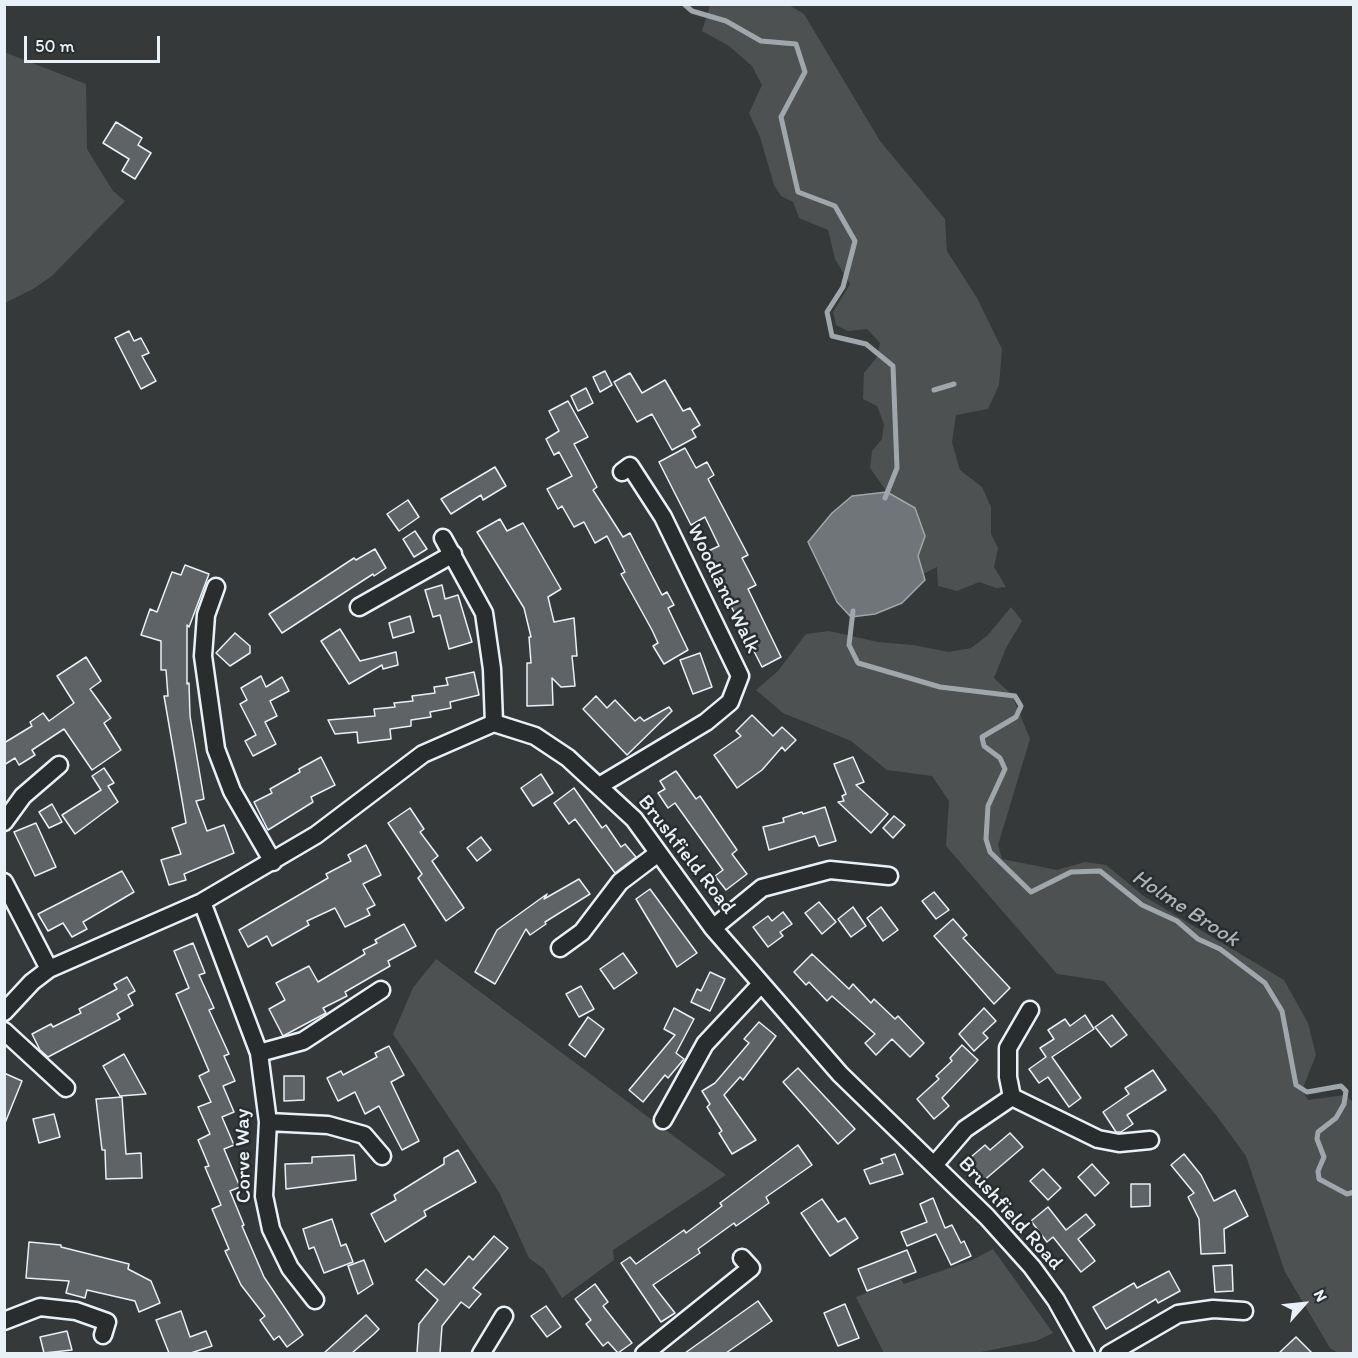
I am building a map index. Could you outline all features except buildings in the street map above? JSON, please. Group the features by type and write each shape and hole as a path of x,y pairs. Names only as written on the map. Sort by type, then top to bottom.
{"street":[{"name":"Woodland Walk","path":"599,786 706,722 730,702 740,676 663,517 630,466 621,472"},
{"path":"4,1012 32,982 49,969 141,926 202,902 273,862 316,834 423,754 494,723 492,669 484,613 443,538"},
{"path":"359,607 453,554"},
{"path":"216,587 206,615 203,656 216,748 232,791 273,862"},
{"name":"Brushfield Road","path":"494,723 535,736 568,758 634,819 657,854 713,928 840,1074 987,1216 1032,1267 1056,1300 1086,1353"},
{"path":"4,822 23,796 59,765"},
{"path":"560,948 582,932 620,882 657,854"},
{"path":"713,928 762,888 830,870 889,876"},
{"path":"4,882 49,969"},
{"name":"Corve Way","path":"202,902 259,1053 268,1122 264,1196 271,1229 290,1268 315,1300"},
{"path":"663,1120 705,1044 761,984"},
{"path":"259,1053 303,1041 381,990"},
{"path":"1012,1097 1008,1077 1008,1048 1030,1010"},
{"path":"4,1031 66,1088"},
{"path":"935,1164 964,1129 1012,1097"},
{"path":"1012,1097 1098,1139 1119,1143 1150,1140"},
{"path":"268,1122 328,1125 364,1135 382,1156"},
{"path":"644,1353 751,1268 742,1258"},
{"path":"4,1321 40,1307 76,1311 107,1322 103,1335"},
{"path":"1109,1353 1178,1314 1213,1309 1244,1311"},
{"path":"481,1353 504,1316"}],"shaded area":[{"path":"710,5 789,5 804,14 880,141 945,219 947,251 977,298 1002,349 999,385 988,409 956,415 952,442 960,470 982,487 991,507 991,534 998,548 994,567 1006,587 996,588 979,582 957,591 938,586 937,567 923,574 918,556 925,536 915,509 887,492 870,468 872,451 882,439 884,424 877,406 863,399 864,373 877,357 880,343 867,329 848,331 836,325 833,312 850,284 835,259 828,230 799,218 793,202 781,196 774,185 760,137 749,113 762,85 752,66 729,46 702,31"},
{"path":"4,52 86,84 87,149 113,191 125,201 52,276 33,289 5,303"},
{"path":"887,492 915,508 925,536 918,556 925,580 902,603 875,614 851,617 837,602 808,542 832,513 852,496"},
{"path":"1011,607 1022,621 1006,648 994,678 1012,695 1030,739 998,845 1002,859 1057,870 1085,862 1106,865 1145,897 1284,980 1308,1023 1316,1055 1302,1090 1308,1100 1345,1095 1353,1102 1353,1353 1338,1353 1330,1348 1285,1272 1246,1156 1216,1115 1104,981 1057,974 946,846 949,801 932,776 887,770 851,741 783,713 756,690 778,671 806,634 829,631 878,642 913,645 949,652 971,648 987,636"},
{"path":"436,959 726,1175 613,1250 614,1260 562,1298 544,1269 529,1258 499,1192 393,1034 413,988"},
{"path":"993,1249 1053,1333 1036,1341 976,1353 884,1353 856,1297 901,1279 904,1284 972,1260"}],"waterway":[{"path":"684,4 692,11 726,21 761,41 796,44 805,72 781,117 798,192 835,206 855,241 843,287 827,312 832,336 866,344 893,366 897,468 885,498"},
{"path":"934,390 954,384"},
{"name":"Holme Brook","path":"853,611 849,645 858,663 940,687 1015,696 1021,706 1016,717 982,737 984,746 1000,758 1005,769 988,806 986,839 990,852 1031,892 1071,872 1100,871 1142,905 1177,921 1198,939 1220,949 1265,983 1282,1011 1296,1085 1307,1092 1341,1086 1346,1091 1344,1104 1336,1118 1318,1132 1317,1139 1324,1157 1318,1171 1319,1179 1347,1194 1354,1192"}]}
